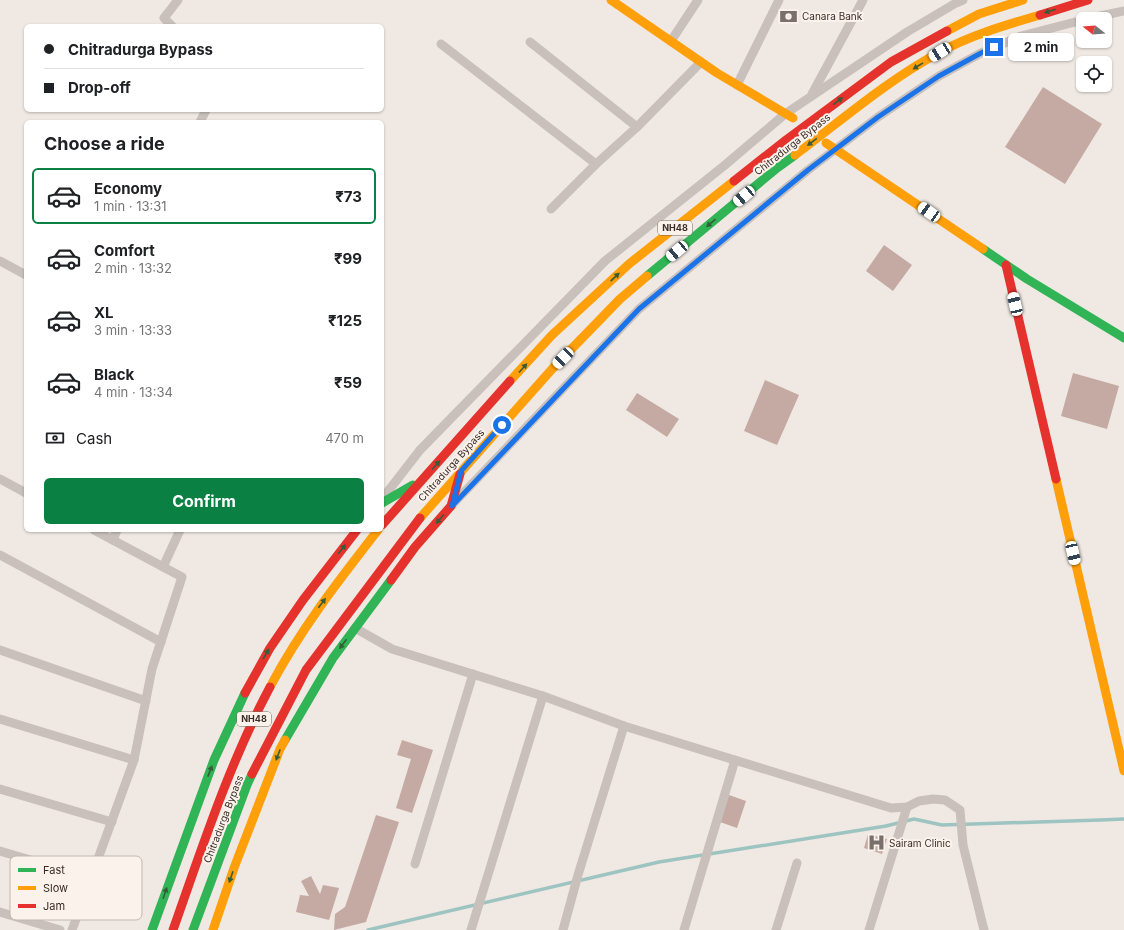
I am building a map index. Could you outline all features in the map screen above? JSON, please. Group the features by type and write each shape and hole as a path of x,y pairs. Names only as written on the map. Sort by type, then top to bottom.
{"main road":[{"path":"612,0 700,62 789,116"},
{"name":"Chitradurga Bypass","path":"384,523 552,334 635,259 786,140 891,62 980,14 1023,0"},
{"name":"Chitradurga Bypass","path":"193,930 247,785 306,670 426,510 553,368 620,299 783,163 891,83 940,52 985,32 1088,0"},
{"path":"826,143 1027,279 1124,338"},
{"path":"1006,264 1124,771"},
{"path":"213,930 234,868 280,749 333,658 415,547 452,506 461,471"},
{"path":"384,502 424,478"},
{"path":"152,930 214,760 241,699 270,648 325,570 355,532"},
{"name":"Chitradurga Bypass","path":"173,930 222,795 250,727 268,689 292,648 318,609 376,532"}],"street":[{"path":"170,24 164,18 178,0"},
{"path":"671,41 698,0"},
{"path":"737,85 780,0"},
{"path":"812,94 863,0"},
{"path":"384,496 420,450 605,261 789,116 812,94 907,32 956,3 964,0"},
{"path":"1112,14 1124,12"},
{"path":"452,506 639,309 808,170 878,117 939,76 981,53 1020,36 1076,22"},
{"path":"530,42 638,127"},
{"path":"441,44 596,164"},
{"path":"552,209 596,164 638,127 700,62"},
{"path":"0,261 24,274"},
{"path":"0,480 24,493"},
{"path":"98,532 182,577 152,669 134,760 99,856"},
{"path":"113,540 117,532"},
{"path":"164,568 179,532"},
{"path":"0,555 161,642"},
{"path":"355,628 392,649 543,696 624,726 891,808 907,807 919,801 933,799 945,800 960,810 964,845 984,929"},
{"path":"0,650 146,701"},
{"path":"415,864 472,674"},
{"path":"471,930 543,696"},
{"path":"0,719 134,760"},
{"path":"563,930 578,875 624,726"},
{"path":"684,930 735,760"},
{"path":"0,789 112,822"},
{"path":"869,930 907,807"},
{"path":"0,851 17,856"},
{"path":"776,930 797,863"},
{"path":"0,912 10,915"},
{"path":"27,920 60,930"},
{"path":"72,930 76,920"}],"building":[{"path":"1043,87 1102,124 1065,184 1005,147"},
{"path":"884,245 912,265 893,291 866,271"},
{"path":"1073,373 1119,386 1107,429 1061,416"},
{"path":"765,380 799,395 777,445 744,431"},
{"path":"637,393 679,419 667,437 626,410"},
{"path":"402,740 433,750 412,813 396,808 411,759 397,755"},
{"path":"729,795 746,801 737,828 720,822"},
{"path":"376,815 399,822 366,922 334,930 335,914 345,907"},
{"path":"868,834 887,839 882,854 864,848"},
{"path":"311,876 320,894 323,885 339,888 329,920 296,912 300,895 309,896 301,881"}],"waterway":[{"path":"368,930 659,862 886,826 914,819 942,825 1124,819"}],"traffic: fast":[{"path":"647,276 777,168 795,155"},
{"path":"983,249 1027,279 1124,338"},
{"path":"384,502 413,485"},
{"path":"285,740 333,658 391,580"},
{"path":"152,930 214,760 245,693"},
{"path":"193,930 252,774"}],"traffic: slow":[{"path":"611,0 717,73 793,118"},
{"path":"947,31 979,14 1023,0"},
{"path":"795,155 902,75 940,52 976,35 1040,15"},
{"path":"826,143 983,249"},
{"path":"510,381 552,335 629,264 734,181"},
{"path":"420,518 553,368 620,299 647,276"},
{"path":"1056,479 1124,771"},
{"path":"270,687 307,625 376,532"},
{"path":"213,930 234,868 280,749 285,740"}],"traffic: jam":[{"path":"1040,15 1088,0"},
{"path":"734,181 786,140 891,62 947,31"},
{"path":"1006,265 1056,479"},
{"path":"384,523 510,381"},
{"path":"391,580 415,547 451,506 460,474"},
{"path":"252,774 306,670 420,518"},
{"path":"245,693 270,648 303,600 355,532"},
{"path":"173,930 229,776 255,716 270,687"}],"place":[{"name":"Canara Bank","path":"789,16"},
{"name":"Sairam Clinic","path":"876,843"}],"route":[{"path":"502,425 461,471 452,506 522,434 639,309 808,170 878,117 939,76 994,47"}]}
